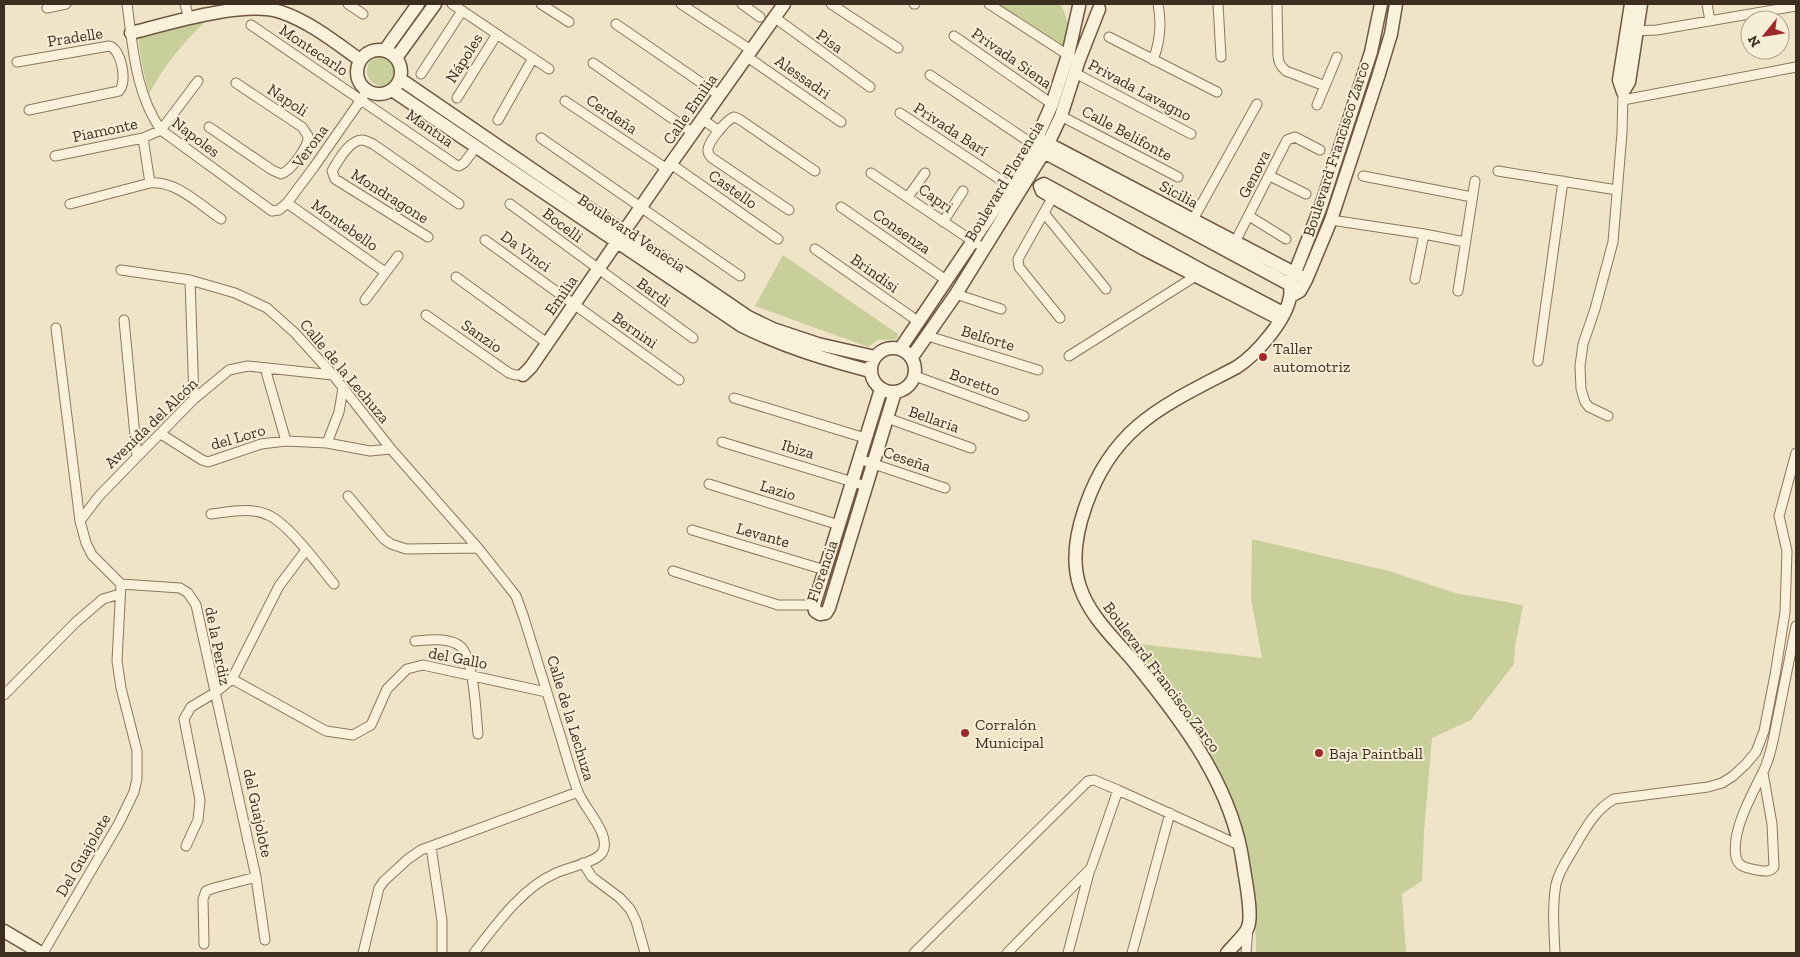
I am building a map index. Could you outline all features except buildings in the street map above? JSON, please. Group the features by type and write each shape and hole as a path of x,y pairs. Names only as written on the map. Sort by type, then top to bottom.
{"street":[{"path":"46,8 66,4"},
{"name":"Napoles","path":"127,4 135,67 144,99 153,119 161,130 272,211"},
{"path":"185,4 189,19"},
{"path":"348,4 363,14"},
{"path":"385,50 418,4"},
{"path":"396,58 435,4"},
{"path":"452,4 549,69"},
{"path":"541,4 569,22"},
{"name":"Alessadri","path":"681,4 841,122"},
{"path":"742,4 760,17"},
{"name":"Calle Emilia","path":"620,238 784,4"},
{"path":"831,4 898,48"},
{"name":"Privada Lavagno","path":"989,4 1074,63 1191,134"},
{"path":"1153,60 1159,45 1160,34 1158,4"},
{"path":"1218,4 1221,57"},
{"path":"1277,4 1278,62 1286,70 1325,86"},
{"name":"Boulevard Francisco Zarco","path":"1296,285 1371,52 1382,4"},
{"name":"Boulevard Francisco Zarco","path":"1248,928 1249,902 1241,846 1222,792 1203,754 1154,688 1096,618 1086,601 1077,573 1077,538 1082,514 1100,470 1107,458 1130,432 1158,410 1249,360 1266,341 1282,316 1296,285 1331,220 1391,34 1396,4"},
{"path":"1608,416 1589,407 1585,402 1581,389 1580,366 1583,344 1595,309 1613,242 1623,96 1629,82 1632,31 1631,4"},
{"path":"1632,31 1641,4"},
{"path":"1707,4 1710,21"},
{"path":"1078,5 1092,10 1102,6"},
{"name":"Boulevard Florencia","path":"900,349 1038,144 1061,116 1074,63 1078,5"},
{"path":"131,33 189,19 264,6 308,24 360,60"},
{"name":"Boulevard Florencia","path":"912,358 956,294 984,248 1038,144 1052,104 1102,6"},
{"path":"1632,31 1657,30 1796,6"},
{"path":"421,74 462,11"},
{"name":"Pisa","path":"774,18 870,87"},
{"path":"616,24 719,95"},
{"name":"Montecarlo","path":"250,25 364,95"},
{"name":"Nápoles","path":"457,98 497,34"},
{"name":"Privada Siena","path":"954,36 1052,104"},
{"path":"1108,37 1217,92"},
{"name":"Pradelle","path":"17,62 113,46 116,49 122,69"},
{"path":"375,50 385,50 396,58 400,67 400,79 392,90 384,93 364,95 356,72 360,60 367,53 375,50"},
{"path":"1317,105 1337,57"},
{"path":"498,120 534,58"},
{"path":"593,63 693,133"},
{"path":"29,110 120,91 123,85 122,69 135,67"},
{"path":"1623,96 1796,67"},
{"path":"930,74 1038,144"},
{"name":"Boulevard Venecia","path":"400,79 742,326 770,340 816,357 870,371"},
{"path":"161,130 198,80"},
{"name":"Napoli","path":"209,126 276,173 285,173 299,156 308,140 306,131 296,122 236,83"},
{"name":"Boulevard Venecia","path":"392,90 620,238 773,329 818,344 875,357"},
{"name":"Mantua","path":"364,95 456,165 459,166 464,163 476,146"},
{"name":"Verona","path":"272,211 279,210 287,203 364,95"},
{"name":"Cerdeña","path":"565,101 669,167"},
{"path":"1190,225 1257,104"},
{"name":"Privada Barí","path":"900,113 1010,186"},
{"name":"Calle Belifonte","path":"1061,116 1178,176"},
{"path":"789,210 708,154 707,150 719,131 731,118 739,119 815,170"},
{"path":"702,120 719,131"},
{"name":"Piamonte","path":"55,156 143,138 161,130"},
{"name":"Genova","path":"1232,247 1289,138 1295,137 1320,150"},
{"path":"143,138 150,183"},
{"path":"541,138 740,276"},
{"path":"328,146 342,156 355,142 363,140 369,142 459,204"},
{"name":"Sicilia","path":"1038,144 1232,247 1296,285"},
{"path":"299,156 314,167"},
{"name":"Mondragone","path":"342,156 332,171 335,179 428,237"},
{"name":"Castello","path":"669,167 778,239"},
{"path":"1498,171 1617,190"},
{"name":"Capri","path":"871,173 984,248"},
{"path":"908,197 925,173"},
{"path":"1270,176 1306,194"},
{"path":"1363,176 1472,197"},
{"path":"1458,291 1464,242 1475,181"},
{"path":"1538,362 1563,182"},
{"path":"70,204 150,183 167,184 221,219"},
{"path":"943,222 963,191"},
{"path":"1060,318 1018,264 1018,258 1055,194 1282,316"},
{"name":"Montebello","path":"287,203 385,272"},
{"name":"Bocelli","path":"510,204 598,270"},
{"name":"Consenza","path":"841,207 946,280"},
{"path":"1044,213 1106,289"},
{"path":"1249,216 1286,239"},
{"path":"1331,220 1464,242"},
{"path":"1415,279 1424,234"},
{"name":"Emilia","path":"523,374 531,367 620,238"},
{"name":"Da Vinci","path":"485,240 574,305"},
{"name":"Brindisi","path":"815,249 919,322"},
{"name":"Montebello","path":"365,300 398,256"},
{"name":"Calle de la Lechuza","path":"121,270 190,280 235,293 267,308 295,333 333,375 391,449 478,548 509,587 520,606 578,792 604,837 602,853 595,859 583,863"},
{"name":"Bardi","path":"598,270 693,338"},
{"path":"1069,356 1200,273"},
{"path":"456,277 547,343"},
{"path":"190,280 194,400"},
{"path":"956,294 1000,309"},
{"name":"Bernini","path":"574,305 679,380"},
{"name":"Sanzio","path":"426,314 515,376 523,374"},
{"path":"124,320 137,457"},
{"path":"4,695 76,622 103,599 121,589 92,555 86,543 80,521 56,328"},
{"name":"Belforte","path":"928,336 1038,370"},
{"path":"886,348 900,349 912,358 915,365 915,376 909,386 903,390 895,392 880,389 870,371 875,357 886,348"},
{"name":"Avenida del Alcón","path":"80,521 99,496 137,457 194,400 230,370 248,366 333,375"},
{"path":"265,368 286,441"},
{"name":"Boretto","path":"915,376 1024,416"},
{"path":"327,442 339,412 344,388"},
{"name":"Florencia","path":"880,389 814,605 815,611 820,614 826,612 829,608 895,392"},
{"path":"734,398 865,438"},
{"name":"Bellaria","path":"887,418 971,448"},
{"name":"del Loro","path":"161,434 208,462 262,444 286,441 327,442 370,451 391,449"},
{"name":"Ibiza","path":"722,442 866,486"},
{"path":"1555,953 1554,901 1559,872 1595,814 1614,799 1708,787 1722,783 1733,776 1756,752 1764,731 1776,675 1783,624 1787,551 1779,516 1796,453"},
{"name":"Ceseña","path":"859,458 946,488"},
{"name":"Lazio","path":"709,484 839,525"},
{"path":"348,496 384,539 391,544 406,549 478,548"},
{"path":"211,514 248,510 268,514 282,524 334,584"},
{"name":"Levante","path":"692,530 825,570"},
{"name":"de la Perdiz","path":"232,679 279,586 306,550"},
{"path":"673,571 778,605 814,605"},
{"name":"de la Perdiz","path":"121,589 180,588 188,594 196,605 216,692 191,707 184,719 200,800 198,820 186,846"},
{"name":"Del Guajolote","path":"42,953 119,822 134,792 137,779 137,751 120,688 116,662 121,589"},
{"path":"1763,773 1774,842 1774,867 1766,872 1742,866 1738,863 1736,842 1753,790 1763,773 1771,748 1796,626 1783,624"},
{"path":"416,641 452,642 460,646 467,656 472,676 478,734"},
{"name":"del Gallo","path":"232,679 326,731 353,735 371,725 387,689 406,669 423,665 546,692"},
{"path":"216,692 232,679"},
{"name":"del Guajolote","path":"216,692 256,877 265,940"},
{"path":"914,953 1088,781 1094,780 1118,790 1241,846"},
{"path":"1068,953 1091,868 1118,790"},
{"path":"363,953 379,888 384,881 412,856 421,850 578,792"},
{"path":"1132,953 1170,813"},
{"path":"431,847 442,921 442,953"},
{"path":"474,953 501,920 538,882 552,874 583,863 592,877 620,898 630,909 636,921 645,953"},
{"path":"1007,953 1091,868"},
{"path":"204,944 202,899 206,891 256,877"},
{"path":"1227,953 1248,928"},
{"path":"1246,953 1248,928"},
{"path":"4,931 42,953"}],"green space":[{"path":"991,4 1060,4 1067,21 1063,50"},
{"path":"206,21 174,55 149,94 138,36"},
{"path":"382,56 393,60 397,71 393,82 382,86 371,82 367,71 371,60"},
{"path":"783,255 898,334 897,339 878,340 868,347 755,306"},
{"name":"Baja Paintball","path":"1252,539 1389,571 1455,593 1523,605 1515,646 1514,664 1471,720 1432,738 1422,881 1402,894 1406,953 1256,953 1255,914 1238,823 1123,642 1262,658 1251,599"}],"place":[{"name":"Taller automotriz","path":"1263,357"},
{"name":"Corralón Municipal","path":"965,733"},
{"name":"Baja Paintball","path":"1319,753"}]}
